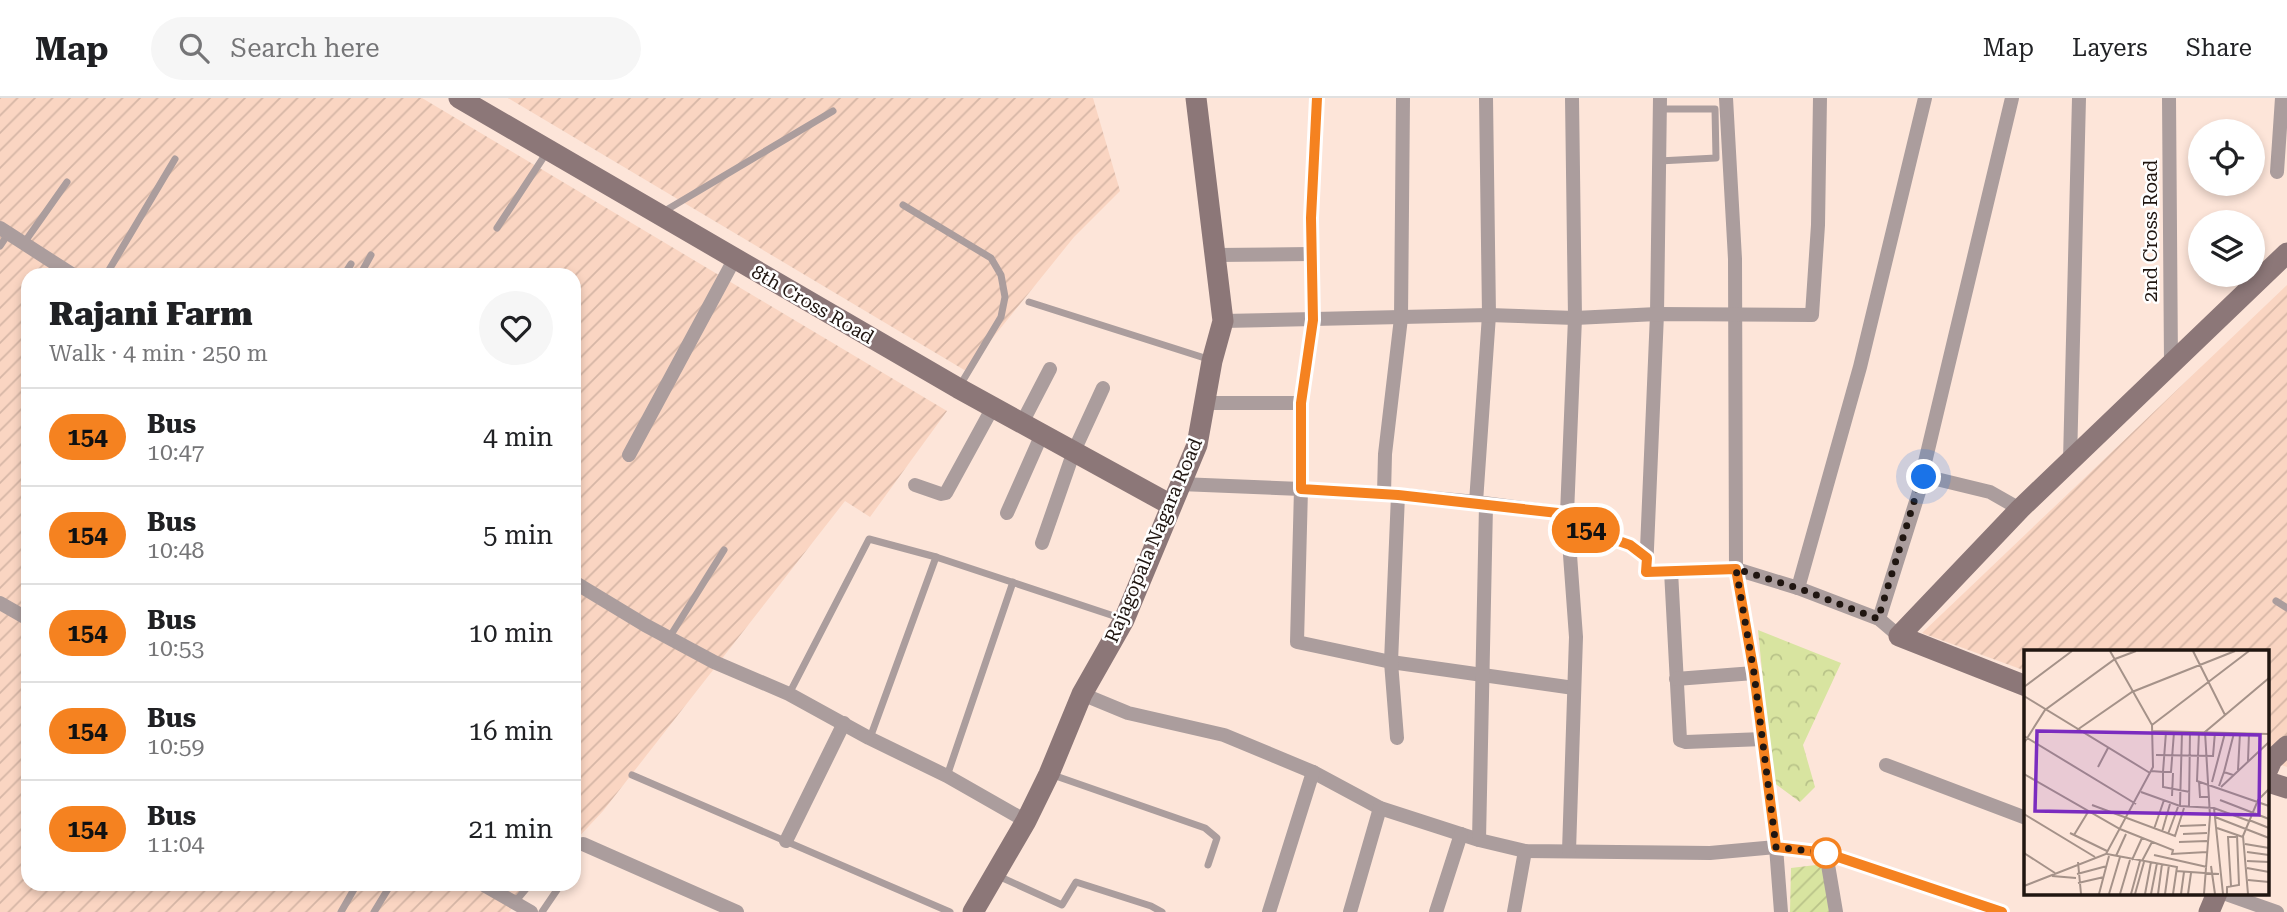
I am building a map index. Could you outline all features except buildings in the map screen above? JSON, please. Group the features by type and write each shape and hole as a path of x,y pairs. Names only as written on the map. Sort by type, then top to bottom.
{"street":[{"name":"8th Cross Road","path":"459,98 958,388 1171,505"},
{"name":"Rajagopala Nagara Road","path":"973,912 1026,821 1082,694 1124,620 1197,445 1212,361 1223,321 1196,98"},
{"path":"1317,98 1311,218 1313,320 1301,403 1297,642 1391,662 1574,688"},
{"path":"1397,738 1391,662 1391,494 1385,454 1401,318 1403,98"},
{"path":"1479,840 1481,503 1489,315 1486,98"},
{"path":"1569,851 1576,636 1567,519 1575,318 1573,98"},
{"path":"1726,98 1735,259 1736,569 1763,739 1782,912"},
{"path":"1223,321 1489,315 1575,318 1657,314 1812,315 1820,98"},
{"path":"1798,588 1860,367 1925,98"},
{"path":"1878,619 1921,479 2012,98"},
{"path":"2070,461 2079,98"},
{"name":"2nd Cross Road","path":"2168,98 2171,364"},
{"path":"2277,172 2282,98"},
{"path":"1660,104 1657,314 1646,572 1736,569 1798,588 1878,619 1899,636 2024,685"},
{"path":"3,235 24,243 62,268"},
{"path":"1899,636 2020,509 2287,253"},
{"path":"1215,256 1311,254"},
{"path":"629,455 735,258"},
{"path":"1022,423 1050,369"},
{"path":"1042,543 1073,451 1103,388"},
{"path":"1205,403 1301,403"},
{"path":"915,485 941,494 946,493 993,407"},
{"path":"1007,513 1042,434"},
{"path":"1921,479 1924,477 1990,492 2020,509"},
{"path":"1180,484 1391,494 1481,503 1567,519 1630,545 1647,558"},
{"path":"1671,571 1680,740 1763,739"},
{"path":"581,586 714,662 789,694 869,738 947,776 1026,821"},
{"path":"0,603 21,615"},
{"path":"1676,679 1754,673"},
{"path":"1082,694 1128,713 1224,735 1313,772 1380,808 1479,840 1525,851 1699,854 1776,847 1826,853 2002,912"},
{"path":"786,841 844,723"},
{"path":"2270,765 2287,746"},
{"path":"1886,765 2024,817"},
{"path":"1269,912 1313,772"},
{"path":"2270,783 2287,788"},
{"path":"1350,912 1380,808"},
{"path":"1436,912 1461,834"},
{"path":"583,844 737,912"},
{"path":"1514,912 1525,851"},
{"path":"1826,853 1836,912"},
{"path":"494,891 530,912"},
{"path":"2209,912 2217,894"},
{"path":"2226,894 2277,912"}],"lane":[{"path":"1685,98 1686,110"},
{"path":"1659,161 1716,158 1714,109 1686,110 1660,104"},
{"path":"659,214 833,111"},
{"path":"497,228 548,150"},
{"path":"110,268 175,159"},
{"path":"24,243 67,182"},
{"path":"903,205 991,258 1001,275 1005,297 1001,317 958,388"},
{"path":"364,268 371,255"},
{"path":"348,268 351,264"},
{"path":"1029,302 1212,361"},
{"path":"789,694 869,539 936,557 1124,620"},
{"path":"669,638 724,550"},
{"path":"869,738 936,557"},
{"path":"947,776 1013,582"},
{"path":"2276,601 2287,608"},
{"path":"1049,774 1205,828 1217,838 1208,865"},
{"path":"632,775 950,912"},
{"path":"995,874 1062,905 1076,882 1162,912"},
{"path":"341,912 353,891"},
{"path":"374,912 387,891"},
{"path":"515,903 524,891"},
{"path":"542,912 556,891"}],"shaded area":[{"path":"0,98 422,98 947,411 870,517 845,501 603,811 581,835 581,268 21,268 21,891 528,891 509,912 0,912"},
{"path":"508,98 1093,98 1120,191 1074,237 966,371"},
{"path":"2287,285 2287,767 2270,761 2270,650 2024,650 2024,670 1922,633"}],"green space":[{"path":"1758,630 1841,663 1803,745 1815,787 1800,802 1773,782"},
{"path":"1824,864 1829,912 1790,912 1791,868"}],"bus line":[{"name":"154","path":"1317,98 1311,218 1313,320 1301,403 1301,489 1476,502 1567,514 1567,523 1630,545 1647,558 1646,572 1736,569 1754,673 1776,847 1826,853 2002,912"}],"route":[{"path":"1826,853 1776,847 1754,673 1736,569 1798,588 1878,619 1921,479 1924,477"}]}
